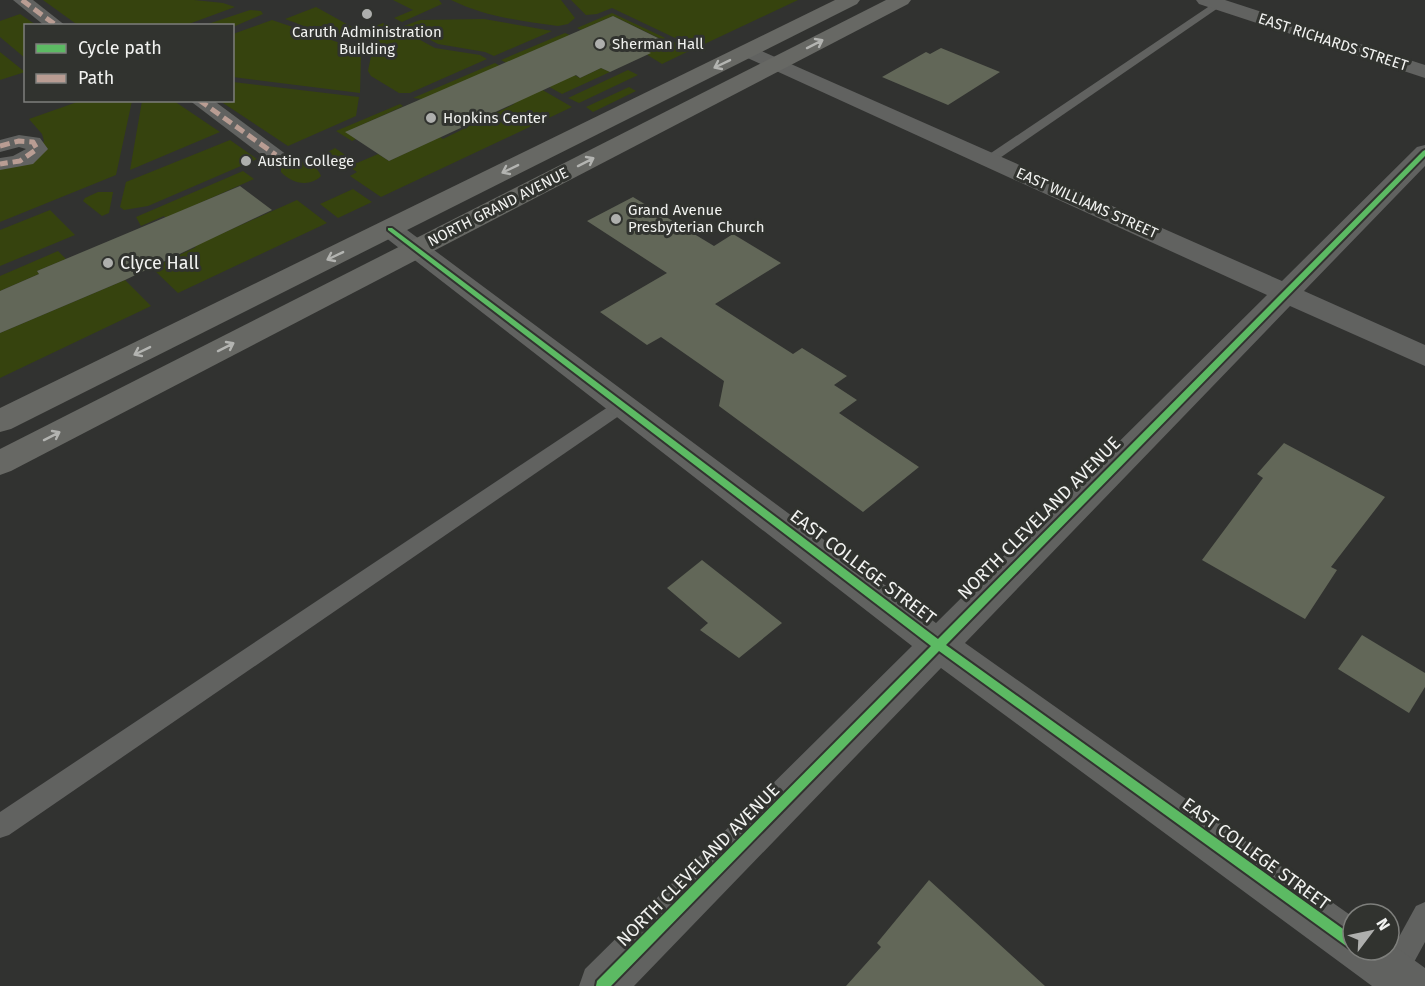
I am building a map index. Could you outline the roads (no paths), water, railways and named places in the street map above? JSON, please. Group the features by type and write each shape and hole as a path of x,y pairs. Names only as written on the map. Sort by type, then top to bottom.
{"main road":[{"name":"NORTH GRAND AVENUE","path":"0,463 748,51 850,0"},
{"name":"NORTH GRAND AVENUE","path":"0,420 403,239 778,64 901,0"}],"street":[{"path":"22,0 54,24"},
{"name":"EAST RICHARDS STREET","path":"1212,2 1425,72"},
{"name":"EAST WILLIAMS STREET","path":"748,51 1425,356"},
{"path":"202,102 276,155"},
{"path":"0,146 26,141 33,142 37,149 21,161 0,164"},
{"name":"NORTH CLEVELAND AVENUE","path":"602,986 1425,152"},
{"name":"EAST COLLEGE STREET","path":"403,239 938,645 1341,935"}],"lane":[{"path":"989,159 1212,2"},
{"path":"0,826 623,405"},
{"path":"1388,974 1425,915"}],"place":[{"name":"Caruth Administration Building","path":"367,14"},
{"name":"Sherman Hall","path":"600,44"},
{"name":"Hopkins Center","path":"431,118"},
{"name":"Austin College","path":"246,161"},
{"name":"Grand Avenue Presbyterian Church","path":"616,219"},
{"name":"Clyce Hall","path":"108,263"}]}
